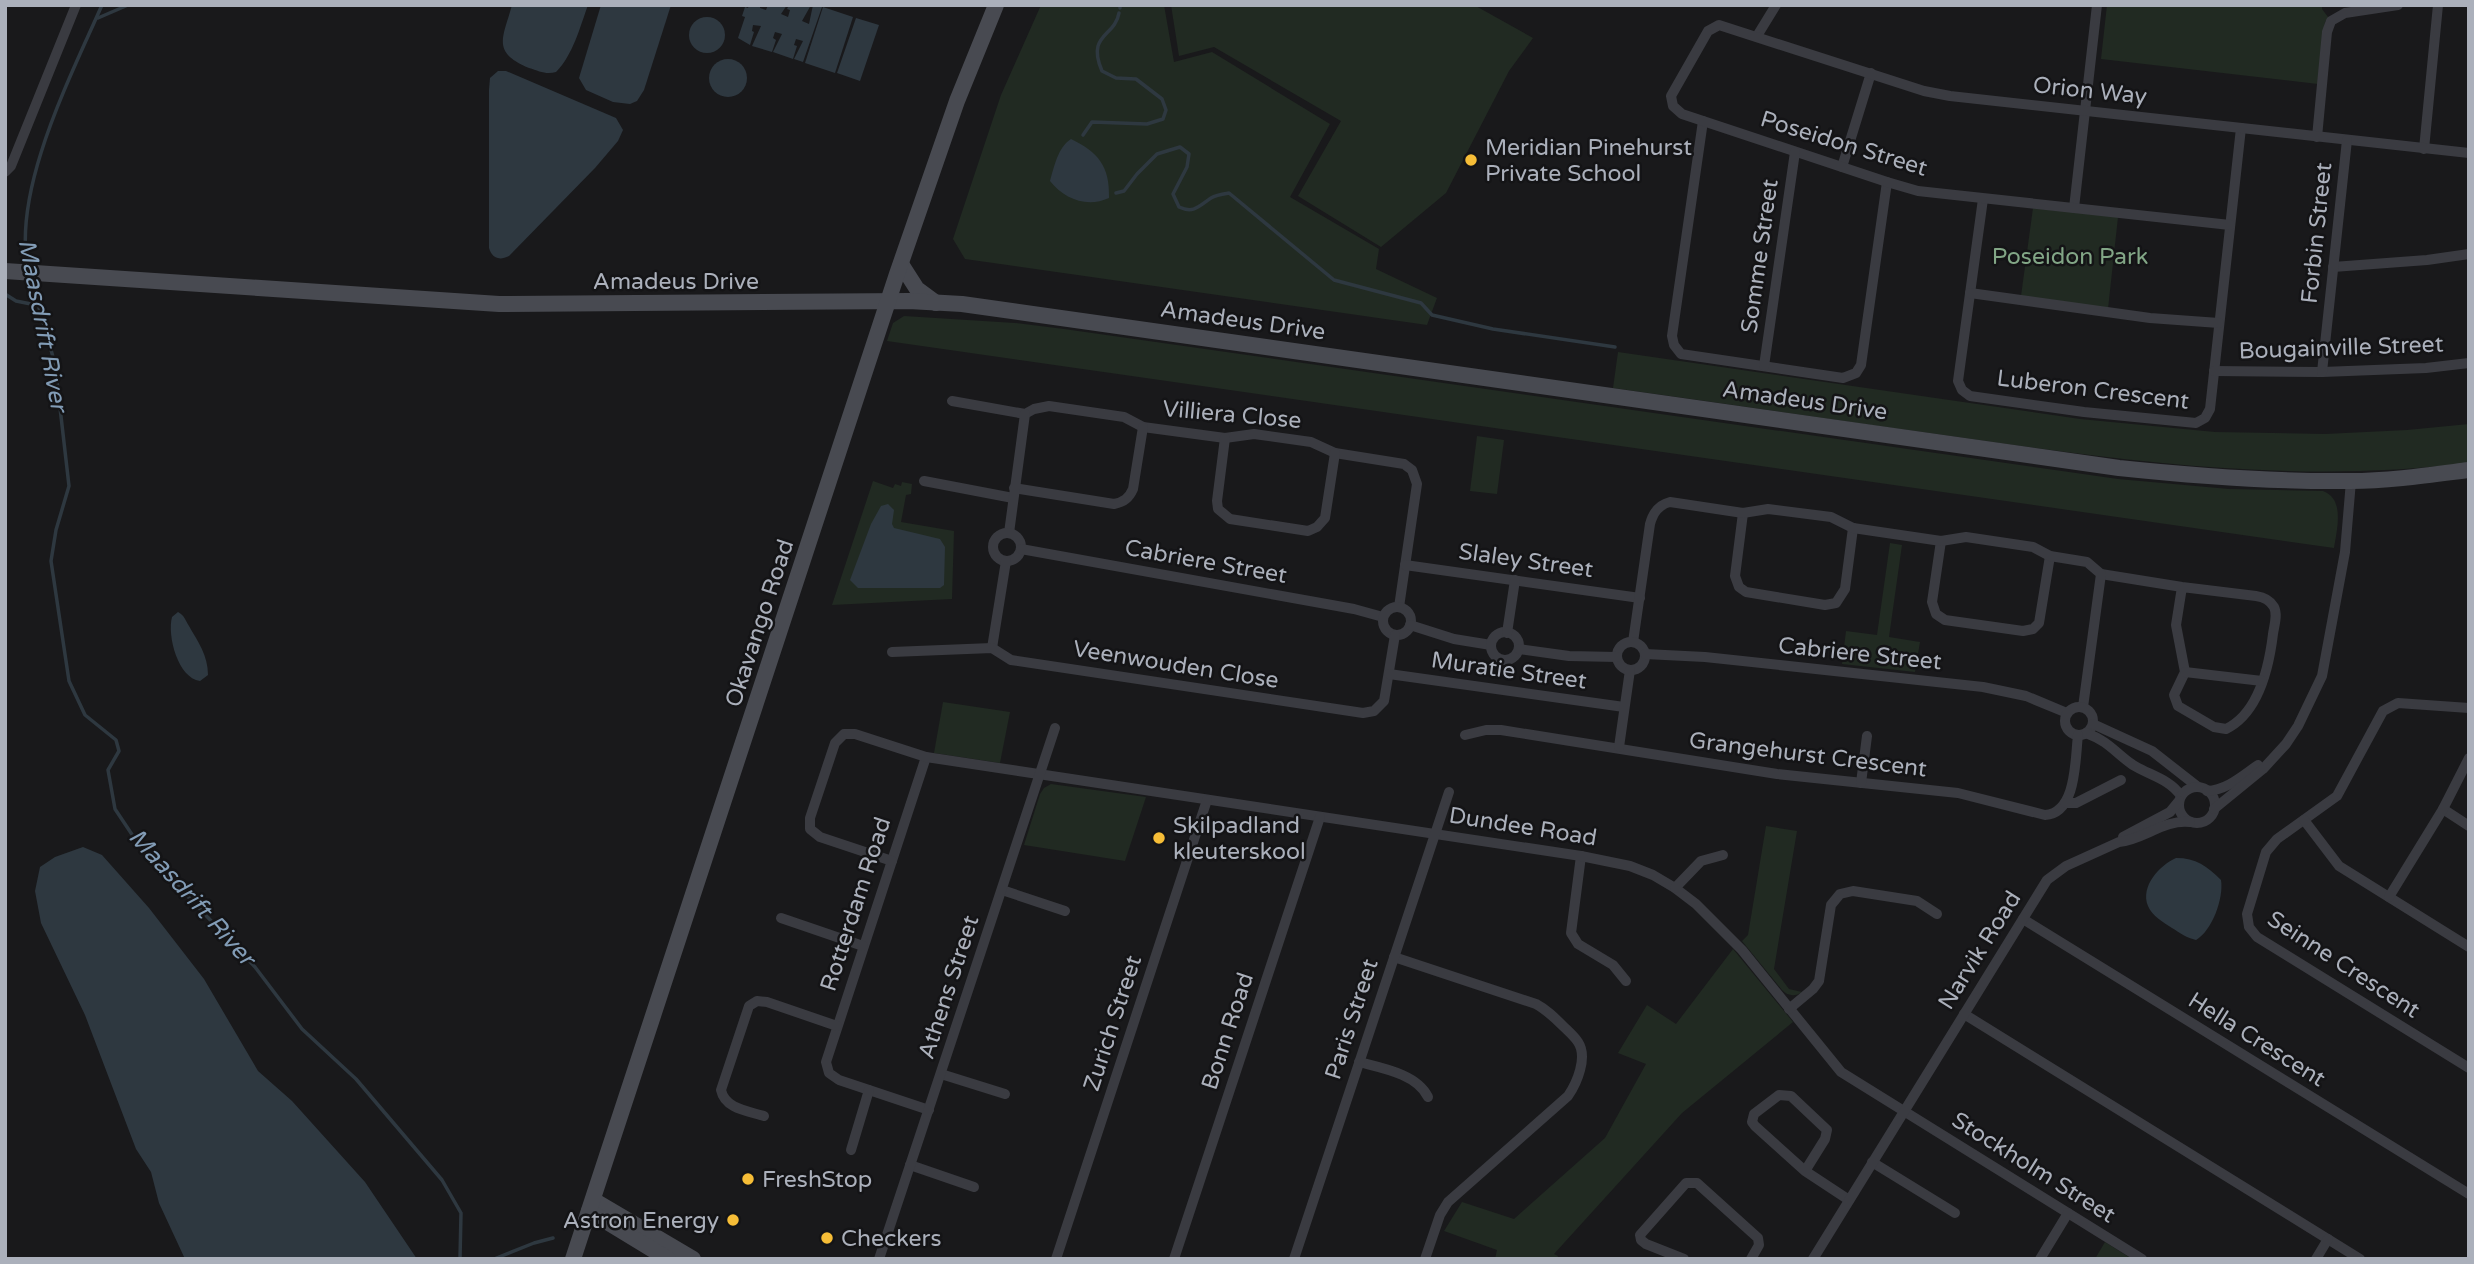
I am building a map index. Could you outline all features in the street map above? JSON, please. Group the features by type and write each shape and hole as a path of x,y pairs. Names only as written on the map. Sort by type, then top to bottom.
{"street":[{"path":"5,172 11,166 76,5"},
{"name":"Okavango Road","path":"573,1259 888,301 957,100 996,5"},
{"path":"1757,36 1776,5"},
{"path":"2074,208 2097,5"},
{"path":"2317,137 2327,32 2331,21 2345,13 2398,5"},
{"path":"2424,149 2438,5"},
{"name":"Orion Way","path":"1717,25 1936,93 2469,153"},
{"name":"Poseidon Street","path":"1717,25 1708,31 1671,96 1678,112 1918,191 2230,225"},
{"path":"1842,167 1871,74"},
{"path":"1703,121 1673,341 1676,350 1684,355 1843,378 1858,371 1886,182"},
{"name":"Luberon Crescent","path":"1983,199 1958,381 1962,390 1967,395 2084,412 2196,423 2209,412 2241,128"},
{"name":"Forbin Street","path":"2322,372 2347,140"},
{"name":"Somme Street","path":"1764,366 1795,152"},
{"path":"2333,267 2469,254"},
{"path":"901,264 917,289 936,303"},
{"name":"Amadeus Drive","path":"10,271 486,303 936,303 1050,316 2119,468 2204,476 2351,481 2399,479 2469,470"},
{"path":"1970,293 2150,318 2219,323"},
{"name":"Bougainville Street","path":"2214,371 2322,372 2426,368 2469,363"},
{"name":"Villiera Close","path":"952,401 1025,414 1049,406 1124,417 1143,427 1225,438 1254,434 1311,442 1335,453 1397,462 1412,470 1416,484 1399,607"},
{"path":"1009,533 1025,414"},
{"path":"923,481 1121,503 1133,489 1143,427"},
{"path":"1225,438 1217,501 1222,513 1230,519 1308,531 1317,527 1325,518 1335,453"},
{"path":"2214,809 2263,769 2286,744 2298,726 2322,676 2345,552 2351,481"},
{"path":"1633,642 1650,524 1662,505 1670,502 1743,513 1768,509 1831,517 1853,528 1941,541 1966,537 2033,547 2050,556 2087,562 2101,574 2263,597 2272,604 2275,617 2269,665 2245,715 2232,726 2221,729 2177,705 2174,695 2185,672 2176,625 2182,587"},
{"path":"1743,513 1735,576 1741,589 1825,605 1836,603 1844,593 1853,528"},
{"path":"1009,533 1018,538 1021,549 1015,558 1006,561 998,557 993,546 998,536 1009,533"},
{"path":"1941,541 1932,602 1936,614 1945,620 2023,631 2036,627 2041,618 2050,556"},
{"name":"Cabriere Street","path":"1021,549 1354,609 1383,617"},
{"path":"992,648 1006,561"},
{"name":"Slaley Street","path":"1405,565 1640,598"},
{"path":"2082,707 2101,574"},
{"path":"1507,633 1515,580"},
{"path":"1399,607 1407,612 1410,625 1405,632 1395,635 1385,629 1383,617 1388,610 1399,607"},
{"path":"1410,625 1454,639 1491,645"},
{"path":"1507,633 1517,638 1519,649 1513,658 1504,660 1496,657 1491,645 1496,636 1507,633"},
{"name":"Veenwouden Close","path":"892,652 992,648 1011,660 1363,713 1374,711 1384,701 1395,635"},
{"path":"1633,642 1640,645 1645,654 1641,666 1630,670 1622,667 1617,657 1618,650 1623,645 1633,642"},
{"path":"1519,649 1569,656 1617,657"},
{"name":"Cabriere Street","path":"1645,654 1705,657 1983,687 2026,696 2067,713"},
{"path":"1619,747 1630,670"},
{"path":"2185,672 2262,681"},
{"name":"Muratie Street","path":"1389,674 1624,707"},
{"name":"Seinne Crescent","path":"2469,708 2403,703 2386,708 2378,718 2340,791 2277,839 2264,856 2247,914 2250,930 2257,937 2469,1068"},
{"path":"2066,803 2086,730 2090,713 2082,707 2067,713 2067,728 2086,730 2135,741 2213,797 2214,809 2211,817 2204,822 2190,822 2180,811 2180,798 2172,785 2135,766 2107,741 2086,730"},
{"name":"Athens Street","path":"879,1259 1055,728"},
{"name":"Grangehurst Crescent","path":"1465,734 1501,730 1619,747 1636,753 1704,763 1958,793 2045,815 2057,812 2066,803 2076,803 2121,780"},
{"path":"892,861 820,837 810,829 810,818 835,743 840,736 855,734 926,757 1041,774"},
{"path":"1861,783 1867,736"},
{"name":"Rotterdam Road","path":"926,757 837,1026 827,1058 827,1070 839,1080 929,1110"},
{"path":"2389,897 2443,809 2469,758"},
{"path":"2154,775 2163,759"},
{"path":"2180,798 2189,789 2219,789 2270,760"},
{"name":"Dundee Road","path":"1041,774 1581,856 1630,866 1675,888 1731,937 1837,1068 1904,1111"},
{"name":"Paris Street","path":"1294,1259 1449,792"},
{"name":"Narvik Road","path":"1813,1259 2053,874 2119,842 2125,836 2170,812 2180,798"},
{"name":"Zurich Street","path":"1056,1259 1208,800"},
{"path":"2443,809 2469,825"},
{"name":"Bonn Road","path":"1174,1259 1320,817"},
{"path":"2304,820 2335,862 2469,947"},
{"name":"Narvik Road","path":"2119,842 2176,822 2190,822"},
{"path":"1675,888 1701,861 1723,855"},
{"path":"1581,856 1570,925 1572,936 1578,944 1613,965 1626,982"},
{"path":"1002,890 1066,911"},
{"path":"1789,1009 1814,989 1819,981 1831,905 1840,894 1853,891 1917,901 1937,914"},
{"path":"781,918 863,946"},
{"name":"Hella Crescent","path":"2023,919 2469,1194"},
{"path":"1394,957 1536,1004 1550,1013 1577,1040 1582,1051 1582,1062 1568,1096 1445,1206 1425,1259"},
{"path":"764,1116 730,1105 721,1094 721,1087 749,1006 757,1001 767,1002 837,1026"},
{"path":"1964,1014 2360,1259"},
{"path":"1359,1062 1410,1079 1420,1085 1428,1097"},
{"path":"941,1074 1005,1094"},
{"path":"851,1150 869,1090"},
{"path":"1805,1171 1825,1139 1827,1130 1791,1096 1779,1095 1758,1110 1752,1122 1805,1171 1849,1200"},
{"name":"Stockholm Street","path":"1904,1111 2142,1259"},
{"path":"1872,1162 1955,1213"},
{"path":"910,1165 974,1187"},
{"path":"1684,1259 1646,1244 1640,1235 1686,1183 1691,1181 1697,1182 1758,1238 1759,1245 1751,1259"},
{"path":"591,1205 668,1259"},
{"path":"591,1205 693,1259"},
{"path":"2040,1259 2068,1213"},
{"path":"2316,1259 2328,1239"}],"green space":[{"path":"1041,5 1164,5 1174,62 1212,52 1330,124 1290,197 1379,249 1376,269 1437,298 1427,325 965,259 953,239 1001,95"},
{"path":"1171,5 1474,5 1533,38 1509,71 1446,193 1381,247 1298,196 1341,121 1214,47 1179,56"},
{"path":"2107,5 2322,5 2328,17 2325,22 2318,84 2101,59"},
{"name":"Poseidon Park","path":"2033,208 2118,217 2108,309 2021,296"},
{"path":"904,316 1064,329 2118,479 2229,489 2323,491 2330,495 2337,508 2337,532 2334,548 887,341 893,323"},
{"path":"1618,352 2080,419 2215,432 2325,434 2469,424 2469,463 2404,469 2276,471 2086,455 1613,388"},
{"path":"1477,436 1504,440 1497,494 1470,491"},
{"path":"873,481 893,488 895,484 901,486 902,482 912,484 911,494 906,495 901,522 954,531 952,599 832,605"},
{"path":"1890,543 1902,545 1889,637 1920,642 1915,672 1842,664 1846,631 1877,635"},
{"path":"943,702 1010,712 1000,763 934,753"},
{"path":"1051,784 1146,797 1125,861 1024,845 1040,794"},
{"path":"1766,826 1797,831 1774,969 1789,989 1802,992 1794,995 1782,990 1742,941 1748,935"},
{"path":"1733,949 1793,1022 1682,1113 1554,1254 1558,1256 1557,1259 1495,1259 1497,1250 1444,1231 1462,1202 1514,1219 1605,1138 1646,1064 1618,1053 1647,1005 1676,1024"},
{"path":"2105,1242 2132,1259 2095,1259"}],"shaded area":[{"path":"512,5 588,5 571,49 556,72 546,73 529,68 509,56 505,50 503,35"},
{"path":"601,5 671,5 644,90 637,101 630,104 613,102 586,90 579,78"},
{"path":"749,5 760,5 760,8 766,10 768,5 787,5 781,14 788,17 789,5 811,5 802,21 809,24 813,5 822,7 803,62 794,59 803,41 796,39 793,59 773,52 782,34 775,32 773,38 776,40 772,52 752,46 761,26 753,25 750,45 738,38 745,17 742,16 745,7 748,8"},
{"path":"823,7 853,17 835,73 805,63"},
{"path":"707,17 720,22 725,35 720,48 707,53 694,48 689,35 694,22"},
{"path":"856,18 879,25 860,81 837,73"},
{"path":"728,59 741,65 747,78 741,91 728,97 715,91 709,78 715,65"},
{"path":"498,71 506,71 616,118 623,130 618,141 595,168 509,256 502,258 494,256 489,248 489,90 490,78"},
{"path":"1071,139 1088,149 1100,161 1107,177 1109,198 1092,202 1076,200 1062,193 1050,181 1060,152"},
{"path":"888,504 894,510 894,528 940,539 945,547 944,585 940,588 858,588 850,580 871,524 881,506"},
{"path":"178,612 185,618 204,655 208,675 200,681 186,672 176,655 171,625 172,617"},
{"path":"83,847 102,855 149,908 204,979 258,1071 292,1101 365,1182 417,1259 185,1259 159,1203 151,1172 136,1149 85,1015 41,923 35,891 40,867 55,857"},
{"path":"2176,858 2190,859 2201,864 2221,880 2221,896 2216,913 2202,936 2196,940 2152,913 2146,898 2153,877"}],"waterway":[{"name":"Maasdrift River","path":"28,269 25,238 28,205 36,170 60,100 102,5"},
{"path":"98,18 128,5"},
{"path":"1083,135 1092,122 1147,124 1163,119 1166,110 1162,99 1136,79 1116,78 1102,71 1097,50 1099,43 1119,13"},
{"path":"1116,193 1124,191 1157,154 1180,147 1189,154 1187,167 1173,194 1179,207 1193,209 1213,197 1229,193 1334,280 1421,303 1432,315 1493,329 1615,347"},
{"name":"Maasdrift River","path":"30,276 55,364 69,486 56,530 51,561 69,681 85,715 116,740 119,751 108,770 115,809 139,845 255,967 302,1029 356,1079 442,1180 461,1213 460,1259"},
{"path":"5,294 16,301 36,305"},
{"path":"494,1259 553,1238"}],"place":[{"name":"Meridian Pinehurst Private School","path":"1471,160"},
{"name":"Skilpadland kleuterskool","path":"1159,838"},
{"name":"FreshStop","path":"748,1179"},
{"name":"Astron Energy","path":"733,1220"},
{"name":"Checkers","path":"827,1238"}]}
